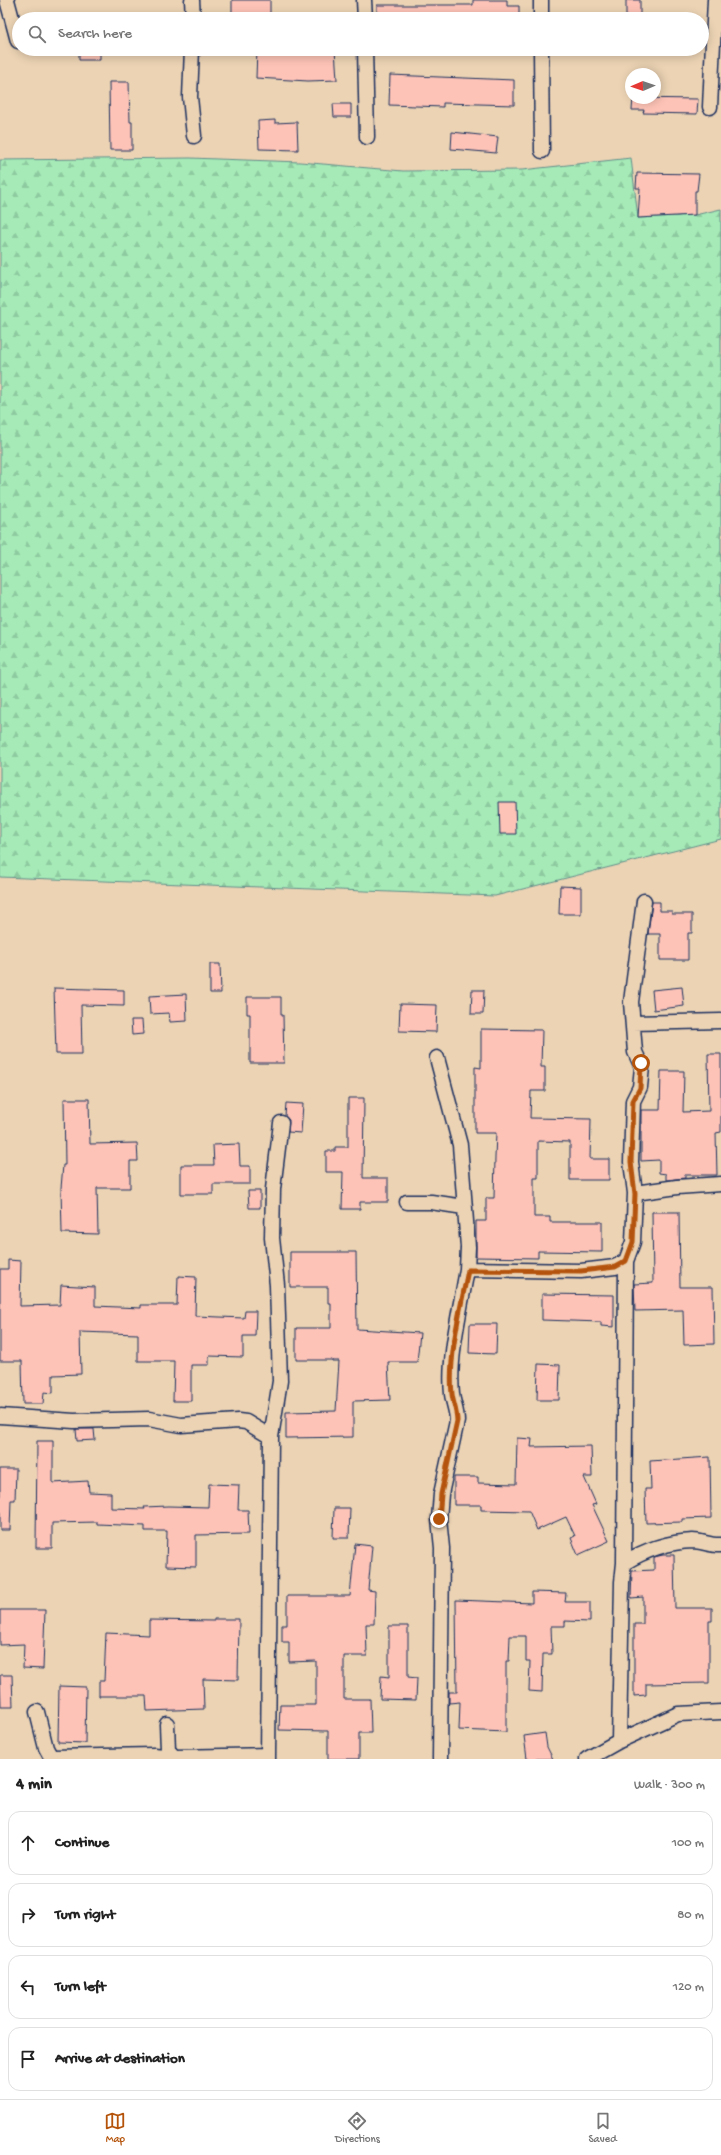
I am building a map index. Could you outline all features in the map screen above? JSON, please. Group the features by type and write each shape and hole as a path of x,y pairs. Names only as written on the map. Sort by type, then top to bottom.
{"street":[{"path":"7,0 12,19"},
{"path":"192,0 193,12"},
{"path":"364,0 365,12"},
{"path":"541,0 541,12"},
{"path":"710,107 715,0"},
{"path":"192,56 190,97 194,136"},
{"path":"365,56 368,137"},
{"path":"542,56 542,151"},
{"path":"620,1741 622,1582 624,1563 626,1261 633,1242 635,1194 631,1162 633,1101 640,1088 642,1067 634,1052 631,1002 644,901"},
{"path":"633,1023 721,1020"},
{"path":"437,1058 460,1145 468,1247 468,1270 454,1347 452,1394 456,1409 457,1421 441,1494 439,1519 442,1548 440,1759"},
{"path":"37,1712 46,1748 52,1758 154,1755 174,1757 268,1757 271,1437 280,1380 277,1285 272,1238 273,1189 281,1123"},
{"path":"635,1194 676,1187 721,1184"},
{"path":"407,1202 431,1202 464,1207"},
{"path":"468,1270 581,1271 615,1267 626,1261"},
{"path":"0,1416 74,1421 149,1419 181,1425 238,1421 246,1422 271,1437"},
{"path":"624,1563 641,1552 663,1545 694,1541 721,1545"},
{"path":"587,1759 620,1741 678,1714 721,1712"},
{"path":"166,1724 168,1750 174,1757"}],"green space":[{"path":"190,158 300,162 403,171 522,170 631,158 638,218 695,215 721,209 721,839 495,896 0,877 0,160"}],"building":[{"path":"232,0 270,0 270,12 232,12"},
{"path":"473,0 507,0 507,6 519,6 519,12 377,12 377,5 473,5"},
{"path":"626,0 640,0 640,12 626,12"},
{"path":"79,56 100,56 100,60 79,60"},
{"path":"257,56 335,56 337,80 308,81 256,78"},
{"path":"390,75 514,80 514,105 443,103 443,107 389,105"},
{"path":"109,82 129,82 130,122 132,122 132,150 110,150"},
{"path":"661,98 698,99 697,114 643,113 644,110 632,110 632,104 661,104"},
{"path":"333,104 351,104 351,117 334,117"},
{"path":"275,120 275,123 297,122 298,150 259,149 258,121"},
{"path":"452,132 498,137 496,153 451,149"},
{"path":"637,173 699,174 697,191 695,191 695,215 638,218 640,188 636,188"},
{"path":"499,802 515,802 516,834 500,834"},
{"path":"560,886 581,887 581,914 559,914"},
{"path":"652,902 660,902 660,911 672,911 672,914 692,914 692,933 688,933 688,960 660,960 660,934 648,934"},
{"path":"210,964 220,964 221,993 210,993"},
{"path":"682,987 684,1006 654,1010 652,990"},
{"path":"54,988 124,990 124,1006 81,1005 82,1054 56,1054"},
{"path":"472,990 484,990 483,1014 471,1014"},
{"path":"186,994 187,1021 170,1022 169,1013 150,1014 149,996"},
{"path":"247,997 281,997 284,1063 250,1063 250,1014 247,1014"},
{"path":"400,1004 437,1005 436,1032 399,1031"},
{"path":"131,1020 142,1020 143,1034 132,1035"},
{"path":"481,1029 542,1030 541,1067 545,1067 545,1091 531,1091 530,1118 591,1119 590,1159 609,1159 609,1180 570,1180 570,1142 538,1141 538,1178 534,1178 534,1217 550,1217 550,1222 602,1222 602,1252 538,1251 538,1258 476,1257 476,1221 486,1221 486,1198 494,1198 496,1133 475,1133 475,1067 481,1068"},
{"path":"708,1054 721,1054 721,1132 716,1133 717,1175 685,1175 685,1178 666,1180 666,1174 659,1173 659,1160 641,1161 641,1110 660,1110 661,1071 684,1071 683,1112 709,1111"},
{"path":"348,1098 364,1098 363,1178 388,1178 388,1202 360,1202 360,1209 342,1209 343,1172 326,1172 326,1151 335,1151 335,1147 348,1147"},
{"path":"64,1099 89,1099 90,1144 137,1143 138,1161 130,1161 130,1188 97,1188 98,1234 62,1233 61,1188 63,1165 65,1165"},
{"path":"286,1103 303,1104 301,1133 288,1132 289,1120 285,1116"},
{"path":"239,1144 240,1166 250,1166 250,1184 213,1184 213,1194 181,1194 181,1165 214,1165 213,1145"},
{"path":"248,1191 260,1191 260,1208 249,1208"},
{"path":"652,1212 679,1212 680,1287 713,1287 714,1344 684,1345 683,1310 635,1311 634,1284 653,1283"},
{"path":"290,1252 356,1252 357,1329 420,1333 417,1362 388,1362 390,1400 353,1401 353,1437 286,1438 286,1412 336,1411 339,1361 296,1360 296,1328 331,1328 331,1303 328,1303 328,1287 290,1287"},
{"path":"8,1260 21,1261 20,1306 60,1305 61,1285 95,1287 95,1306 141,1308 141,1305 177,1305 178,1276 196,1277 195,1316 244,1318 245,1311 256,1311 255,1336 243,1336 243,1357 209,1356 209,1365 191,1365 191,1401 173,1401 174,1361 138,1361 138,1334 80,1332 81,1374 53,1375 53,1393 44,1392 43,1404 23,1404 22,1361 0,1361 0,1269 8,1269"},
{"path":"542,1294 614,1295 614,1327 601,1326 601,1322 542,1320"},
{"path":"470,1324 497,1324 496,1354 469,1353"},
{"path":"538,1364 560,1365 559,1400 537,1400"},
{"path":"76,1429 94,1429 95,1440 77,1441"},
{"path":"517,1438 532,1439 531,1447 591,1446 592,1477 584,1477 596,1504 592,1505 609,1541 578,1555 571,1538 575,1536 566,1517 537,1530 529,1511 481,1510 481,1505 454,1505 454,1477 478,1477 478,1483 516,1484"},
{"path":"37,1441 53,1441 53,1483 88,1481 89,1492 111,1493 111,1508 145,1509 144,1507 168,1506 208,1507 209,1484 239,1485 238,1510 248,1510 249,1534 196,1535 196,1567 166,1566 167,1531 145,1531 145,1526 97,1524 97,1522 52,1523 52,1548 36,1548"},
{"path":"710,1457 711,1518 682,1519 682,1522 646,1523 645,1489 651,1489 650,1461"},
{"path":"0,1469 16,1469 15,1500 11,1500 10,1530 0,1530"},
{"path":"334,1508 350,1508 349,1538 333,1538"},
{"path":"355,1544 372,1546 368,1590 375,1591 374,1624 366,1624 367,1656 344,1656 344,1699 370,1699 371,1733 359,1733 359,1759 328,1759 328,1731 279,1730 280,1705 316,1705 316,1661 289,1662 289,1642 282,1642 282,1625 287,1625 287,1596 350,1596"},
{"path":"674,1555 675,1608 712,1608 712,1621 709,1621 709,1683 646,1684 646,1695 634,1696 634,1624 643,1624 643,1597 631,1598 632,1571 654,1570 654,1557"},
{"path":"532,1592 566,1593 565,1602 590,1602 590,1622 565,1621 565,1626 551,1626 552,1654 543,1654 542,1692 529,1691 530,1661 526,1661 526,1636 510,1636 509,1661 506,1661 506,1732 459,1730 460,1702 449,1703 449,1692 457,1692 456,1600 532,1603"},
{"path":"0,1610 45,1610 43,1669 23,1668 24,1644 0,1645"},
{"path":"214,1619 239,1619 238,1680 203,1679 204,1709 147,1711 146,1696 99,1696 99,1681 104,1681 106,1633 149,1635 149,1620 214,1621"},
{"path":"389,1626 408,1626 408,1677 417,1678 416,1700 380,1699 381,1676 389,1677"},
{"path":"0,1675 12,1675 13,1707 1,1707"},
{"path":"59,1686 86,1687 85,1743 58,1742"},
{"path":"545,1733 547,1747 553,1759 527,1759 524,1736"}],"route":[{"path":"439,1519 441,1494 457,1421 456,1409 452,1394 454,1347 468,1270 508,1269 581,1271 615,1267 626,1261 633,1242 635,1194 631,1162 633,1101 640,1088 641,1063"}]}
